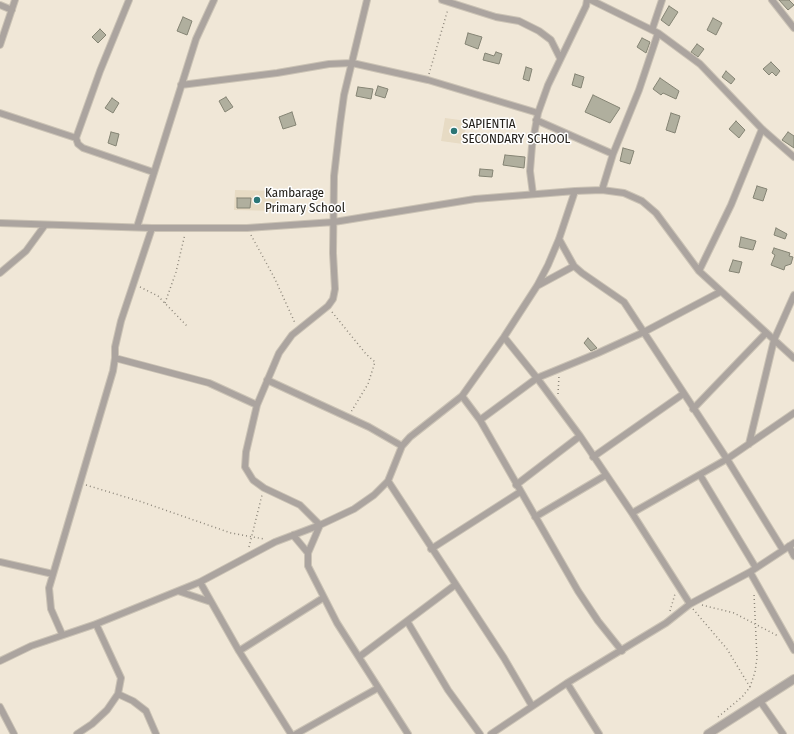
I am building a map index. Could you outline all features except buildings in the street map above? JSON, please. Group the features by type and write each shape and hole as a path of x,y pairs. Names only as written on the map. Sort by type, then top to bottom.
{"street":[{"path":"0,45 15,0"},
{"path":"129,0 100,71 76,138 78,144 83,148 153,172"},
{"path":"137,227 153,172 196,39 214,0"},
{"path":"320,525 300,505 264,488 253,480 245,468 246,452 257,404 284,344 298,330 328,306 333,299 335,289 334,176 344,95 366,0"},
{"path":"442,0 496,17 519,21 539,31 551,40 560,58"},
{"path":"533,194 530,171 537,116 560,58 586,6 587,0"},
{"path":"591,0 655,31 700,64 762,129 794,157"},
{"path":"602,190 613,154 639,90 662,0"},
{"path":"772,0 794,28"},
{"path":"0,5 12,10"},
{"path":"181,85 277,73 329,64 352,63 428,80 537,116 613,154"},
{"path":"0,113 76,138"},
{"path":"699,271 731,205 762,129"},
{"path":"0,223 152,228 247,228 334,222 475,199 575,191 602,190 624,193 642,201 656,214 699,271 720,292 794,358"},
{"path":"0,661 31,646 62,634 96,624 200,582 276,542 320,525 363,503 388,482 402,446 410,437 462,396 504,337 537,286 559,239 575,191"},
{"path":"0,272 26,251 45,225"},
{"path":"62,634 50,609 48,599 49,588 115,358 116,336 152,228"},
{"path":"559,239 574,266 624,302 693,410 727,459 783,550"},
{"path":"537,286 574,266"},
{"path":"480,420 537,378 644,332 720,292"},
{"path":"749,444 774,340 794,295"},
{"path":"693,410 766,333"},
{"path":"504,337 537,378 580,436 632,513 690,605"},
{"path":"115,358 209,383 257,404"},
{"path":"267,380 348,417 402,446"},
{"path":"593,456 683,394"},
{"path":"462,396 480,420 520,492 582,597 598,622 622,651"},
{"path":"632,513 727,459 794,413"},
{"path":"516,485 580,436"},
{"path":"535,517 606,475"},
{"path":"700,475 753,570 794,650"},
{"path":"388,482 504,658 532,706"},
{"path":"431,549 520,492"},
{"path":"320,525 308,553 308,566 323,598 358,657 408,734"},
{"path":"293,536 308,553"},
{"path":"491,734 567,683 622,651 690,605 753,570 792,544 794,556"},
{"path":"0,562 53,574"},
{"path":"200,582 239,651 291,734"},
{"path":"358,657 455,585"},
{"path":"178,591 211,602"},
{"path":"239,651 323,598"},
{"path":"407,621 448,690 480,734"},
{"path":"77,734 92,724 107,710 118,694 121,678 96,624"},
{"path":"708,734 794,679"},
{"path":"567,683 599,734"},
{"path":"296,734 378,688"},
{"path":"118,694 133,701 146,711 156,734"},
{"path":"760,701 783,734"},
{"path":"0,707 14,734"}],"path":[{"path":"428,80 450,2"},
{"path":"165,303 176,272 187,228"},
{"path":"247,228 275,279 298,330"},
{"path":"133,285 148,289 165,303 188,327"},
{"path":"328,306 366,354 375,362 368,384 348,417"},
{"path":"558,406 560,369"},
{"path":"78,483 142,502 231,533 276,542"},
{"path":"248,557 251,536 264,488"},
{"path":"666,622 673,604 676,584"},
{"path":"717,719 726,708 742,697 750,687 755,672 757,658 754,593"},
{"path":"690,605 715,607 734,613 789,642"},
{"path":"690,605 727,649 750,687"}],"shaded area":[{"name":"SAPIENTIA SECONDARY SCHOOL","path":"445,118 467,121 463,144 441,141"},
{"name":"Kambarage Primary School","path":"235,190 279,191 278,211 234,210"}],"place":[{"name":"SAPIENTIA SECONDARY SCHOOL","path":"454,131"},
{"name":"Kambarage Primary School","path":"257,200"}]}
